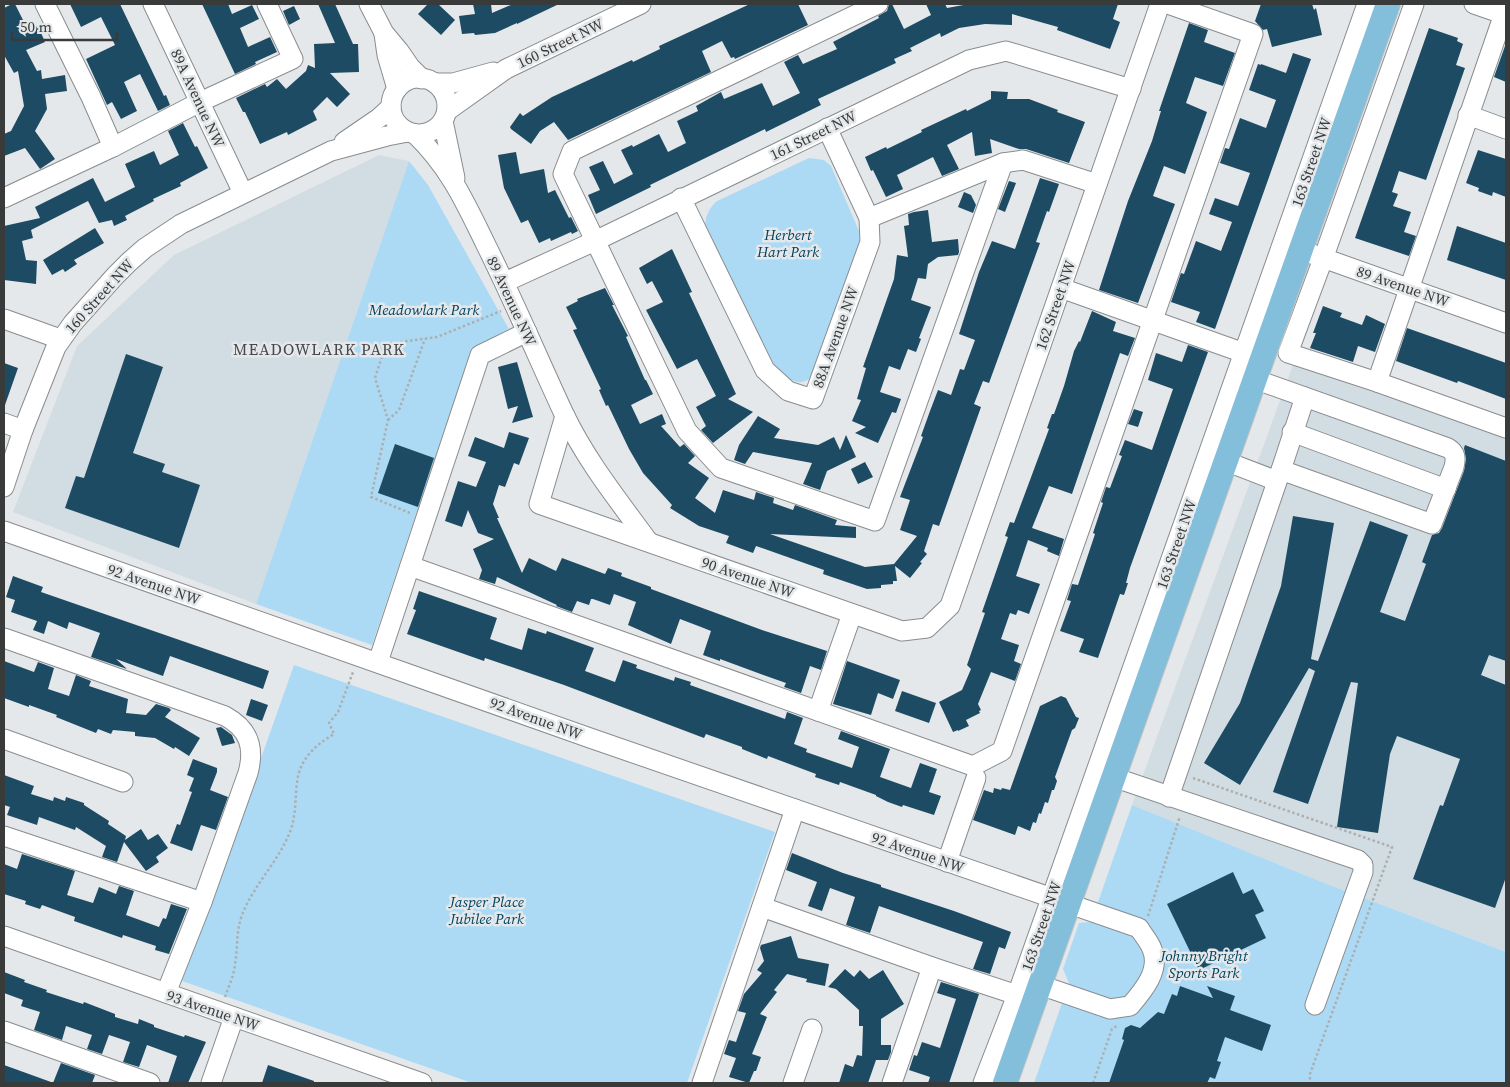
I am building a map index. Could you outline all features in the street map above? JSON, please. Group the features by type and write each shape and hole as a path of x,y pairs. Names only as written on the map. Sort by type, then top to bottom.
{"main road":[{"name":"163 Street NW","path":"1005,1083 1040,985 1060,900 1113,777 1388,4"}],"street":[{"path":"45,4 91,97 113,147"},
{"name":"89A Avenue NW","path":"153,4 243,193"},
{"path":"4,198 113,147 200,102 293,59 267,4"},
{"path":"369,4 384,33 410,67 428,81 445,96 445,116 431,132 412,133 397,123 391,108 392,99 397,89 408,81 428,81"},
{"name":"160 Street NW","path":"428,81 453,83 506,69 641,4"},
{"path":"878,4 572,151 563,174 687,432 721,468 875,521 1003,163"},
{"name":"162 Street NW","path":"950,606 1160,4"},
{"path":"410,566 973,766 1002,750 1253,34 1168,4"},
{"name":"163 Street NW","path":"983,1083 1017,995 1060,900 1244,353 1367,4"},
{"path":"1414,4 1288,353 1377,382 1506,428"},
{"path":"1377,382 1468,115 1506,12 1474,4"},
{"path":"384,33 387,55 397,89"},
{"name":"161 Street NW","path":"505,282 595,241 969,60 1006,51 1131,89"},
{"name":"160 Street NW","path":"445,116 506,69"},
{"name":"160 Street NW","path":"4,487 23,430 51,357 60,339 114,276 145,248 181,224 331,151 380,118 391,108"},
{"path":"1468,115 1506,128"},
{"name":"89 Avenue NW","path":"445,116 457,186"},
{"name":"88A Avenue NW","path":"681,198 765,370 788,391 813,399 870,242 870,218 828,128"},
{"name":"160 Street NW","path":"331,151 387,136 412,133"},
{"name":"89 Avenue NW","path":"412,133 430,149 457,186 505,282 514,306 565,416 598,473 648,541"},
{"path":"870,218 1003,163 1023,160 1097,184"},
{"name":"89 Avenue NW","path":"1301,249 1506,323"},
{"path":"1061,288 1244,353"},
{"path":"4,319 60,339"},
{"path":"378,662 480,355 527,332"},
{"path":"1225,461 1432,524 1446,488 1456,458 1454,451 1254,379"},
{"path":"1177,799 1292,432 1305,397"},
{"name":"90 Avenue NW","path":"565,416 539,504 902,631 927,628 950,606"},
{"path":"4,423 23,430"},
{"path":"1292,432 1446,488"},
{"name":"92 Avenue NW","path":"4,531 1139,928 1153,950 1155,962 1147,987 1130,1006 1110,1009 1040,985"},
{"path":"818,711 852,614"},
{"path":"4,638 225,716 238,724 250,744 251,760 202,902 166,993"},
{"path":"4,740 124,782"},
{"path":"1113,777 1358,860 1363,866 1363,872 1315,1005"},
{"path":"947,862 976,778"},
{"path":"702,1083 796,808"},
{"path":"4,836 202,902"},
{"path":"762,907 1017,995"},
{"name":"93 Avenue NW","path":"4,936 422,1083"},
{"path":"892,1083 932,967"},
{"path":"211,1083 227,1015"},
{"path":"793,1083 812,1029"},
{"path":"4,1031 150,1083"}],"path":[{"path":"407,521 410,512 371,496 388,420 375,378 386,344 437,337 514,306"},
{"path":"388,420 399,410 425,338"},
{"path":"227,1015 235,965 237,937 242,916 255,890 282,848 291,828 297,782 306,758 313,749 334,734 329,723 338,712 359,656"},
{"path":"1147,917 1177,799 1192,778 1392,847 1310,1074 1310,1083"},
{"path":"1093,1083 1112,1029 1120,1024"}],"shaded area":[{"path":"379,155 409,161 256,604 13,512 77,346 174,255"},
{"path":"1294,362 1506,437 1506,952 1327,884 1132,805"}],"green space":[{"name":"Herbert Hart Park","path":"809,158 824,160 831,166 859,231 860,242 813,375 808,380 797,382 787,378 774,366 705,229 705,225 709,210 717,201"},
{"name":"Meadowlark Park","path":"409,161 428,185 510,331 472,349 372,645 256,604"},
{"name":"Jasper Place Jubilee Park","path":"294,665 775,832 687,1083 472,1083 182,981"},
{"name":"Johnny Bright Sports Park","path":"1132,805 1327,884 1506,952 1506,1083 1034,1083 1069,983 1063,969 1079,923 1091,922"}],"building":[{"path":"15,4 28,30 38,26 45,42 26,50 37,71 41,70 42,79 65,75 67,91 45,94 47,109 35,131 55,159 40,169 25,148 4,156 4,134 11,131 24,106 18,71 14,73 4,55 4,8"},
{"path":"70,4 120,4 170,105 158,111 140,74 124,82 137,111 121,119 112,102 107,105 86,59 115,45 101,17 81,27"},
{"path":"202,4 228,4 232,14 252,5 259,19 240,28 248,47 270,37 277,52 235,74"},
{"path":"318,4 335,4 353,44 358,44 359,72 330,73 350,94 337,107 327,97 313,111 317,120 288,135 287,132 260,144 245,112 243,112 236,98 265,84 267,87 277,79 286,89 306,71 308,65 315,68 314,44 335,43"},
{"path":"428,4 438,4 455,20 441,35 418,14"},
{"path":"473,4 491,4 492,13 513,4 559,4 495,33 462,34 459,16 475,14"},
{"path":"750,4 798,4 808,25 735,59 734,57 731,58 722,41 702,51 711,72 568,140 554,122 540,131 531,144 511,129 510,127 520,113 523,116 552,97 632,60 633,62 660,49 659,46"},
{"path":"889,4 892,4 904,29 931,15 926,4 945,4 947,8 969,4 1118,4 1113,19 1120,22 1110,49 1057,30 1058,27 1012,14 1012,25 985,24 959,28 941,37 940,33 910,48 912,51 894,59 896,63 818,99 821,105 766,132 765,129 650,185 651,187 596,214 588,195 600,190 589,167 603,161 614,184 633,174 621,150 632,145 633,147 659,134 668,152 686,143 677,121 698,111 696,106 721,92 724,99 762,83 773,106 800,93 784,62 798,55 803,64 837,49 833,42 879,18 878,16 887,11"},
{"path":"1261,4 1312,4 1314,10 1316,8 1322,35 1272,47 1267,29 1263,30 1255,21"},
{"path":"294,6 300,19 289,25 283,11"},
{"path":"1189,23 1208,30 1204,42 1235,53 1223,86 1195,77 1186,103 1207,112 1185,174 1164,166 1153,196 1175,204 1138,303 1099,290 1128,201 1152,141 1161,111 1159,111"},
{"path":"1429,28 1458,38 1457,41 1463,44 1456,65 1465,68 1426,180 1399,171 1392,192 1398,194 1393,206 1411,212 1404,232 1416,236 1409,256 1355,238"},
{"path":"1506,46 1506,82 1494,77"},
{"path":"1293,53 1311,59 1215,329 1196,322 1200,312 1171,302 1181,273 1184,274 1196,241 1221,251 1232,222 1209,214 1215,198 1238,206 1250,173 1220,163 1225,148 1229,149 1240,118 1266,128 1276,100 1249,90 1258,64 1286,73"},
{"path":"991,91 1008,92 1007,99 1029,99 1085,122 1069,163 990,139 992,153 975,156 972,132 947,145 959,169 942,176 933,157 897,175 903,189 886,197 865,157 886,147 887,149 922,132 921,130 991,99"},
{"path":"183,123 208,168 180,183 181,186 153,199 154,201 125,216 127,220 114,226 112,220 99,223 88,201 31,230 33,238 22,241 26,260 37,261 36,284 4,280 4,226 40,218 35,207 93,178 105,202 135,187 125,164 154,151 160,165 179,155 168,131"},
{"path":"1478,150 1506,159 1506,197 1493,192 1492,196 1478,191 1479,188 1466,183"},
{"path":"516,152 520,174 544,169 548,193 555,190 578,231 551,241 550,238 539,243 528,220 521,223 504,188 498,155"},
{"path":"1040,178 1059,184 1036,242 1040,243 989,383 983,381 974,404 981,407 939,526 933,524 924,551 927,554 910,578 895,566 897,581 893,581 893,584 881,585 881,588 867,589 823,574 824,570 756,546 753,553 726,543 729,536 699,526 670,508 672,505 643,473 608,405 606,406 599,390 601,389 573,330 577,329 566,307 578,301 577,299 605,288 628,336 626,337 645,380 653,394 631,405 640,424 662,414 666,424 661,426 680,447 684,444 695,456 688,463 709,478 695,498 715,513 723,490 754,500 756,492 774,498 773,503 793,510 795,505 837,520 835,525 856,527 856,538 770,534 865,567 894,564 917,536 900,530 910,500 900,497 923,437 921,436 930,411 938,390 951,395 960,369 964,370 975,340 959,334 979,272 992,241 1015,249"},
{"path":"1009,181 1016,183 1005,212 998,209"},
{"path":"964,192 971,195 976,205 973,213 958,207"},
{"path":"928,210 932,242 958,239 959,252 958,255 938,257 928,264 926,279 918,278 911,300 931,307 919,338 921,339 916,352 908,349 900,370 889,366 880,392 901,399 896,413 892,412 878,443 855,433 866,427 852,421 861,400 857,399 866,368 863,367 894,279 897,255 908,257 904,226 909,225 908,214"},
{"path":"1457,226 1506,243 1506,280 1447,260"},
{"path":"95,228 104,243 74,260 77,264 65,272 63,269 52,275 43,260"},
{"path":"672,249 692,292 689,293 736,394 728,399 753,412 713,443 701,430 706,426 696,407 716,396 697,359 677,369 646,310 663,302 652,281 647,284 639,268"},
{"path":"1323,306 1342,313 1340,317 1362,325 1366,315 1385,324 1375,352 1358,346 1353,362 1310,348 1316,333 1313,333"},
{"path":"1092,311 1116,322 1113,331 1135,338 1128,356 1120,353 1072,494 1049,486 1032,528 1064,539 1059,556 1047,551 1048,548 1028,540 1016,576 1040,584 1029,614 1018,610 1016,615 1010,613 1001,639 1019,645 1014,661 1021,664 1015,681 991,672 978,704 981,710 979,711 980,713 966,720 969,726 953,732 939,702 962,690 971,669 967,665 985,613 982,612 1008,537 1005,536 1010,522 1014,523 1049,429 1047,428 1052,414 1054,414 1064,386 1074,351 1080,342"},
{"path":"1407,328 1506,363 1506,399 1396,361"},
{"path":"1188,345 1208,352 1130,568 1124,595 1120,594 1098,658 1079,652 1084,639 1060,631 1071,601 1067,600 1072,584 1078,585 1095,534 1093,533 1106,487 1110,488 1122,456 1119,455 1125,440 1152,450 1173,389 1148,380 1156,353 1182,362"},
{"path":"126,354 163,367 133,453 165,464 162,472 200,485 179,548 65,508 76,476 84,478"},
{"path":"517,362 533,417 512,423 518,406 508,409 498,367"},
{"path":"4,363 18,368 5,405 4,404"},
{"path":"1134,409 1143,412 1138,427 1128,424"},
{"path":"758,416 780,429 774,438 818,445 834,437 840,450 846,435 856,457 827,471 820,490 803,484 812,463 753,452 745,464 734,460 739,445"},
{"path":"509,432 529,438 519,465 514,463 505,487 499,485 493,504 499,518 497,518 522,573 529,558 556,571 562,558 605,574 608,568 622,573 621,576 651,587 651,589 765,631 827,651 821,670 810,666 801,693 784,687 786,683 720,659 720,661 703,655 711,631 701,627 680,619 671,644 628,625 636,602 614,594 610,605 593,599 591,599 589,605 577,601 572,612 497,577 495,584 479,579 482,570 473,549 494,539 478,533 468,510 462,527 445,521 458,481 476,487 486,462 468,456 475,437 504,448"},
{"path":"395,444 434,458 418,507 378,493"},
{"path":"1465,445 1506,461 1506,661 1489,655 1481,675 1506,685 1506,877 1495,908 1413,879 1440,805 1443,806 1460,759 1397,736 1390,754 1378,833 1337,827 1358,683 1351,682 1308,804 1273,792 1315,671 1309,668 1240,785 1204,763 1240,703 1281,586 1293,516 1334,523 1311,659 1318,661 1370,521 1408,535 1380,612 1405,621 1426,564 1422,562 1432,535 1439,533 1442,528 1464,471 1466,459"},
{"path":"865,462 873,477 858,484 851,469"},
{"path":"13,576 43,587 41,592 269,671 263,689 170,656 163,676 116,659 127,669 91,657 100,633 69,622 67,629 48,621 44,634 33,630 37,621 11,612 15,600 6,597"},
{"path":"419,591 497,618 490,639 522,650 528,628 546,634 547,631 594,648 585,671 615,682 623,660 637,665 636,668 674,681 675,677 691,682 690,685 785,719 787,712 803,718 794,744 807,749 806,752 852,768 859,747 838,739 841,731 890,749 880,777 911,788 920,763 937,769 929,792 941,796 934,815 903,805 902,807 840,782 839,785 815,777 816,774 768,756 767,759 742,749 742,747 706,734 704,738 564,685 485,658 484,661 407,634 416,610 413,609"},
{"path":"4,661 34,672 38,662 54,668 48,689 69,696 76,675 91,681 89,686 128,699 126,713 146,715 156,704 169,708 171,710 165,717 200,738 189,756 155,738 135,736 135,732 113,730 111,734 98,729 96,733 56,717 57,715 4,698"},
{"path":"847,661 900,680 893,699 878,693 871,715 833,704"},
{"path":"902,691 936,703 929,723 895,711"},
{"path":"1061,696 1066,698 1076,717 1079,718 1075,728 1072,730 1055,777 1057,781 1054,790 1052,790 1048,803 1045,802 1041,814 1039,813 1036,823 1033,822 1030,831 1018,826 1015,835 973,820 984,790 993,793 994,788 1010,790 1040,706"},
{"path":"251,699 268,705 262,721 246,715"},
{"path":"221,727 232,735 235,743 222,746 216,728"},
{"path":"193,759 217,768 210,790 228,797 216,830 201,825 192,851 170,843 177,824 180,825 192,792 189,791 194,778 187,775"},
{"path":"4,775 34,786 31,794 53,801 54,797 65,801 66,797 84,803 84,805 109,821 108,824 126,836 125,840 141,829 148,840 158,834 168,848 156,857 159,862 146,871 124,842 117,862 102,857 106,846 76,827 75,830 39,817 37,825 7,815 10,807 4,805"},
{"path":"792,853 843,873 881,885 881,887 1011,932 1005,949 999,947 990,974 973,969 983,942 879,906 870,933 846,925 855,897 830,888 822,911 808,906 817,882 786,870"},
{"path":"22,854 75,871 67,895 93,903 99,887 116,894 119,886 134,891 126,915 159,927 163,918 166,919 171,904 187,909 169,954 155,950 156,946 123,935 122,938 74,921 75,917 42,905 40,909 25,904 26,901 4,894 4,864 17,869"},
{"path":"1233,872 1243,894 1253,889 1264,911 1255,915 1266,938 1199,970 1167,904"},
{"path":"791,936 798,958 829,964 825,986 806,982 807,979 787,974 774,990 777,992 760,1014 767,1017 752,1054 761,1057 756,1071 754,1071 749,1083 729,1077 736,1058 724,1054 729,1040 736,1042 746,1013 738,1011 744,994 762,973 757,970 764,961 760,948 761,945"},
{"path":"845,969 854,977 860,970 869,979 883,970 904,1004 881,1019 881,1045 891,1045 891,1052 888,1060 876,1060 868,1083 839,1083 845,1064 853,1067 857,1055 862,1056 863,1026 859,1026 859,1010 836,989 828,987"},
{"path":"4,972 25,980 24,982 47,990 46,992 83,1004 84,1002 115,1014 115,1017 138,1024 139,1019 154,1025 154,1027 206,1042 188,1083 168,1083 177,1056 147,1045 139,1067 123,1062 130,1042 109,1035 102,1054 87,1049 92,1035 66,1026 62,1040 34,1030 40,1012 21,1006 23,1000 4,993"},
{"path":"941,982 979,994 949,1083 928,1083 930,1077 909,1070 914,1055 917,1056 922,1042 940,1048 956,999 937,993"},
{"path":"1180,986 1213,998 1207,986 1235,996 1230,1010 1271,1025 1262,1051 1225,1037 1217,1061 1221,1062 1215,1079 1210,1077 1207,1083 1109,1083 1124,1040 1122,1039 1125,1028 1131,1025 1140,1028 1158,1012 1164,1014 1172,994 1177,996"},
{"path":"61,1063 95,1075 92,1083 53,1083"},
{"path":"4,1065 51,1082 4,1083"},
{"path":"268,1065 314,1081 314,1083 262,1083"}],"district":[{"name":"MEADOWLARK PARK","path":"319,349"}]}
